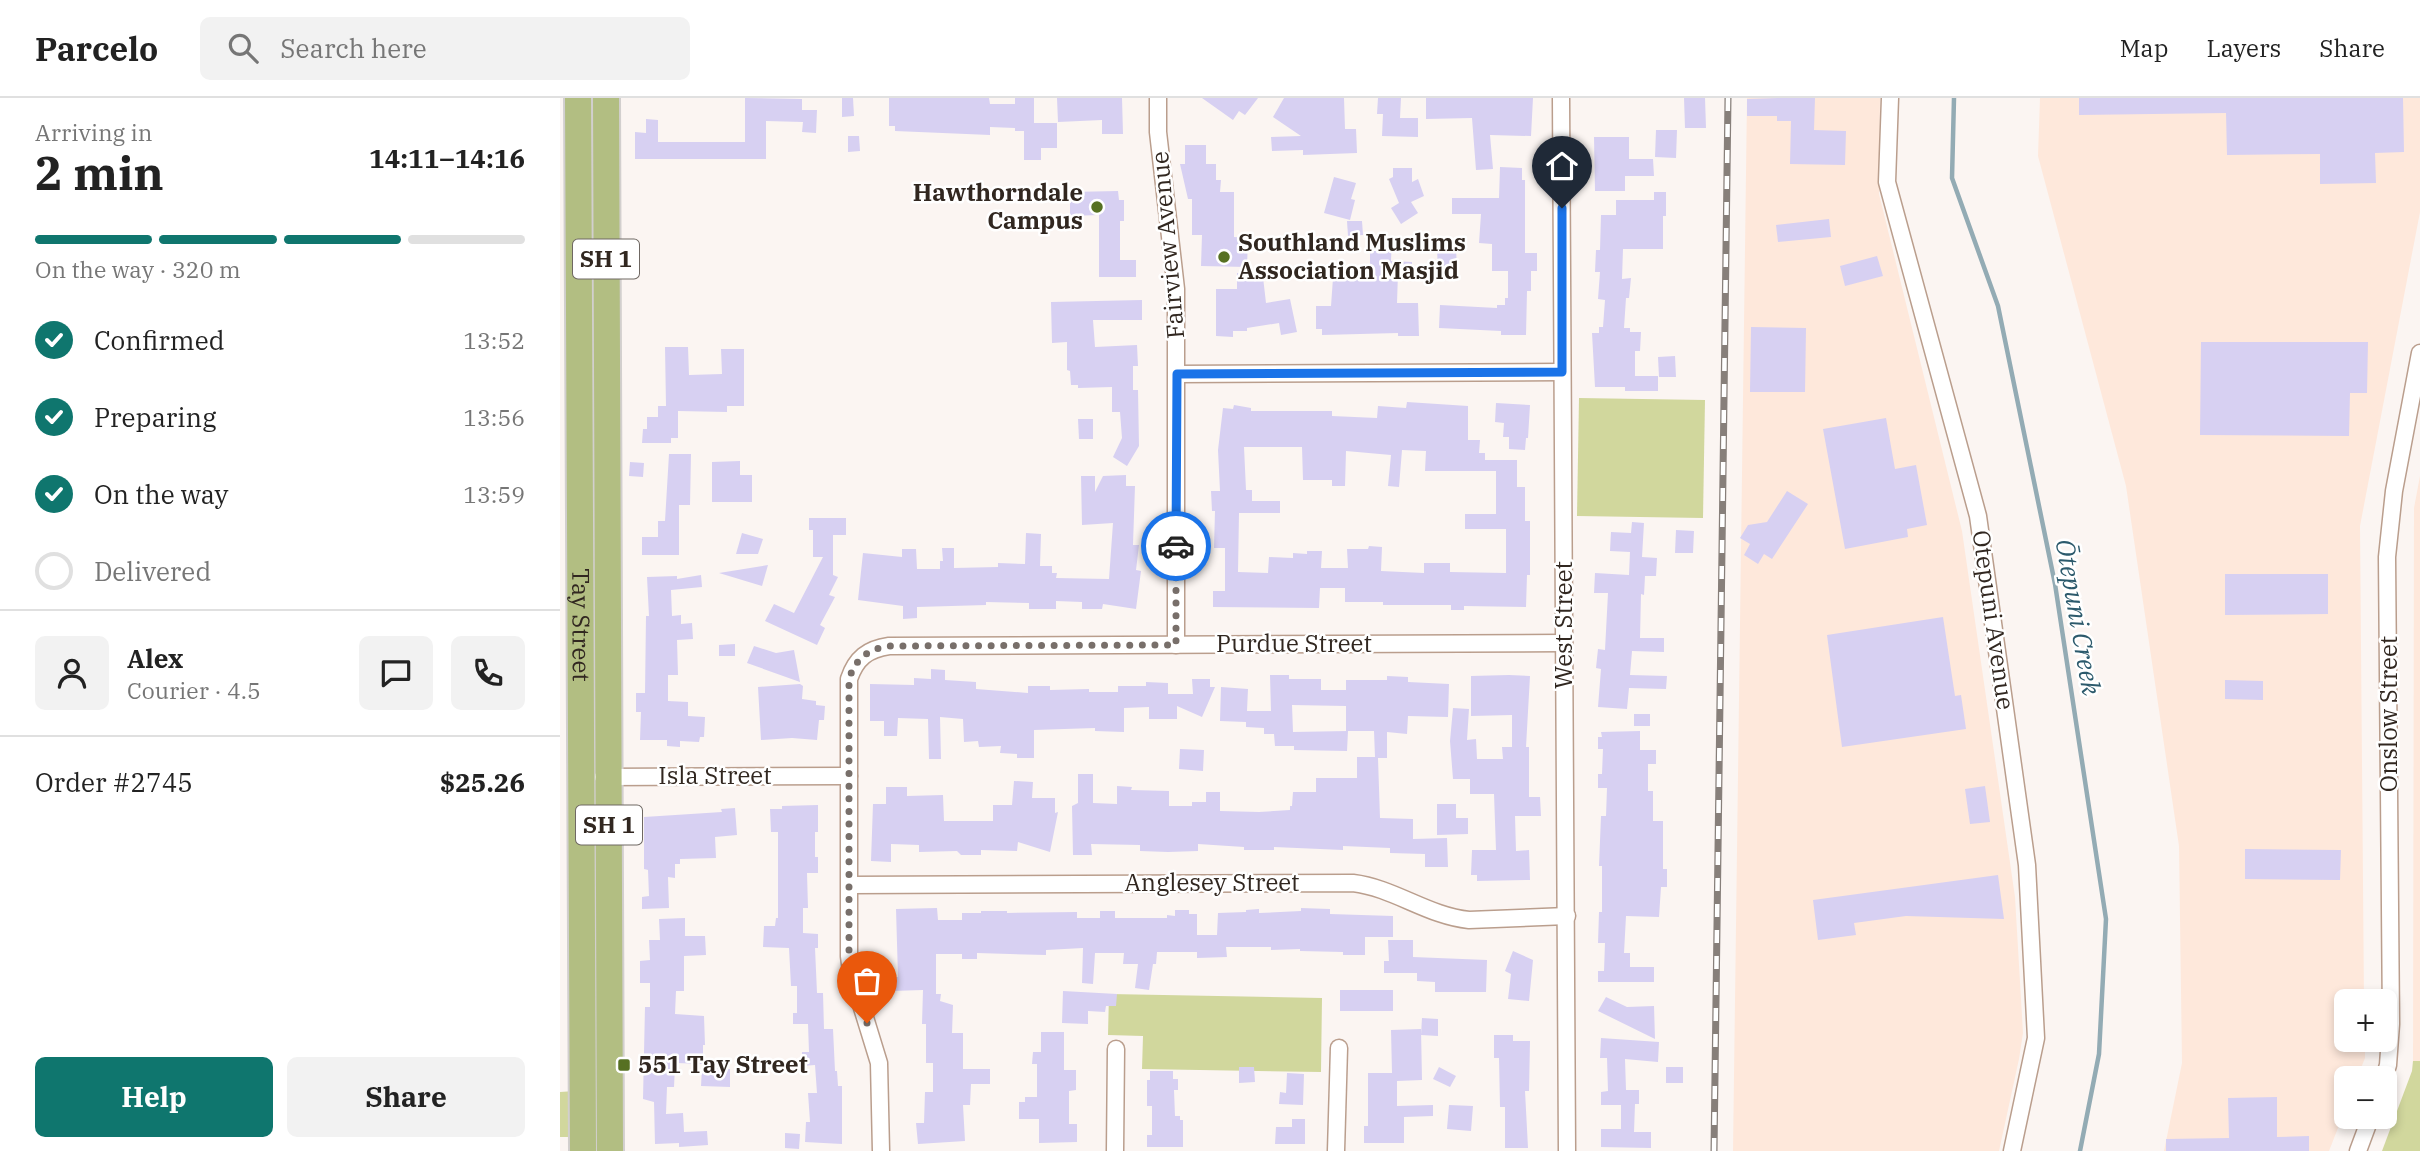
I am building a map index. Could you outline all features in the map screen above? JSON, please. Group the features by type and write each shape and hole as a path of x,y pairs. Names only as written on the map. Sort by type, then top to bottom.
{"highway":[{"name":"Tay Street","path":"578,98 573,498 580,776 583,1151"},
{"name":"Tay Street","path":"606,98 610,1151"},
{"path":"582,1035 610,1034"}],"street":[{"name":"Fairview Avenue","path":"1158,98 1158,132 1176,289 1176,645"},
{"name":"West Street","path":"1562,98 1567,1151"},
{"name":"Otepuni Avenue","path":"1890,98 1888,182 1978,516 2027,865 2036,1038 2012,1151"},
{"name":"Onslow Street","path":"2388,1066 2391,1024 2388,557 2394,491 2420,352"},
{"path":"1177,374 1562,372"},
{"path":"573,498 607,498"},
{"name":"Purdue Street","path":"849,776 849,679 859,659 876,648 1564,643"},
{"name":"Isla Street","path":"580,776 849,776"},
{"path":"849,776 849,956 851,972 879,1063 881,1151"},
{"name":"Anglesey Street","path":"850,885 1353,883 1390,892 1454,919 1567,916"},
{"path":"1336,1151 1339,1048"},
{"path":"1115,1151 1116,1049"},
{"path":"2358,1151 2366,1129"}],"shaded area":[{"path":"1747,98 1880,98 1879,194 1962,531 2015,897 2023,1033 1999,1151 1733,1151"},
{"path":"2040,98 2420,98 2420,212 2360,526 2364,989 2334,989 2334,1052 2365,1052 2365,1058 2362,1066 2334,1066 2334,1129 2338,1129 2329,1151 2164,1151 2182,1063 2179,846 2126,486 2038,156"},
{"path":"2420,476 2420,1061 2413,1061 2414,508"}],"green space":[{"path":"1579,398 1705,400 1703,518 1577,516"},
{"path":"1109,994 1322,998 1321,1072 1142,1069 1143,1036 1108,1035"},
{"path":"2413,1061 2420,1061 2420,1151 2382,1151 2390,1129 2397,1129 2397,1111"},
{"path":"575,1091 570,1137 560,1137 560,1092"}],"building":[{"path":"745,98 802,99 802,110 817,110 816,133 802,132 803,122 766,121 766,159 635,159 635,132 646,133 646,119 658,120 658,142 745,142"},
{"path":"842,98 853,98 854,116 842,117"},
{"path":"889,98 989,98 990,104 1015,104 1015,98 1034,98 1034,123 1057,123 1057,148 1041,148 1041,160 1024,160 1024,131 1015,131 1015,128 990,127 990,135 895,131 895,126 889,126"},
{"path":"1057,98 1122,98 1123,134 1102,134 1102,120 1058,122"},
{"path":"1202,98 1258,98 1245,115 1239,111 1233,120"},
{"path":"1284,98 1344,98 1345,129 1356,129 1357,153 1303,155 1303,150 1272,151 1271,137 1301,136 1273,117"},
{"path":"1378,98 1401,98 1400,118 1418,118 1418,137 1382,136 1383,114 1377,114"},
{"path":"1426,98 1533,98 1531,136 1490,135 1493,169 1476,170 1472,118 1426,119"},
{"path":"1684,98 1705,98 1706,128 1685,128"},
{"path":"1815,98 1814,130 1846,131 1845,165 1790,164 1791,121 1777,121 1777,116 1747,116 1747,99"},
{"path":"2079,98 2403,98 2404,152 2375,153 2376,183 2320,184 2320,154 2227,155 2226,113 2079,115"},
{"path":"1656,130 1677,130 1676,158 1655,157"},
{"path":"848,136 859,136 860,151 848,152"},
{"path":"1594,137 1629,137 1629,159 1653,159 1654,176 1625,176 1625,191 1595,191"},
{"path":"1185,145 1206,145 1206,164 1216,164 1216,180 1221,180 1220,192 1234,192 1234,237 1248,238 1247,267 1201,266 1202,235 1192,235 1192,199 1188,199 1180,164 1185,164"},
{"path":"1500,167 1522,168 1522,180 1525,180 1525,253 1537,253 1537,271 1531,271 1531,291 1527,291 1526,335 1439,328 1440,305 1497,308 1497,305 1505,305 1505,298 1508,298 1508,271 1492,271 1492,244 1479,243 1481,214 1452,214 1452,198 1499,198"},
{"path":"1393,168 1412,168 1412,182 1418,179 1424,196 1411,202 1418,213 1401,224 1391,208 1399,203 1389,179 1393,177"},
{"path":"1334,177 1356,183 1351,199 1355,200 1350,220 1324,213"},
{"path":"1118,191 1119,200 1124,200 1124,221 1120,221 1120,260 1136,260 1136,277 1099,277 1099,215 1070,216 1070,192"},
{"path":"1654,192 1666,192 1663,249 1623,249 1622,279 1631,278 1629,298 1626,298 1624,328 1630,328 1630,332 1641,332 1640,351 1635,351 1635,376 1658,376 1658,391 1595,387 1592,333 1599,333 1599,327 1603,327 1605,300 1598,299 1600,272 1595,272 1596,250 1600,250 1601,215 1616,215 1616,200 1654,200"},
{"path":"1829,219 1831,237 1778,242 1776,225"},
{"path":"1347,221 1362,221 1363,235 1348,236"},
{"path":"1370,237 1392,237 1391,261 1412,262 1412,273 1398,273 1397,303 1418,303 1419,336 1398,336 1398,333 1322,335 1322,329 1316,329 1316,306 1331,306 1333,278 1370,276"},
{"path":"1456,248 1457,269 1438,270 1437,249"},
{"path":"1877,256 1883,276 1845,286 1840,266"},
{"path":"1237,273 1250,273 1250,278 1263,277 1266,303 1290,299 1297,332 1281,335 1279,323 1247,328 1247,331 1233,331 1233,337 1216,336 1216,289 1237,289"},
{"path":"1142,300 1142,320 1093,320 1095,347 1137,345 1138,366 1133,366 1133,390 1138,390 1139,446 1127,466 1113,457 1122,438 1120,412 1112,412 1112,387 1078,388 1078,385 1071,385 1070,371 1067,370 1067,342 1052,343 1051,302"},
{"path":"1751,327 1806,328 1805,392 1750,392"},
{"path":"2201,342 2368,342 2367,393 2350,393 2349,436 2200,435"},
{"path":"665,347 688,347 689,375 722,374 721,349 744,349 744,406 727,406 727,412 678,411 678,438 671,438 671,443 642,443 643,429 647,429 647,417 658,417 658,406 666,406"},
{"path":"1675,356 1676,377 1659,377 1658,357"},
{"path":"1407,402 1468,406 1468,440 1480,440 1479,453 1485,453 1485,460 1517,460 1517,487 1525,487 1525,521 1530,521 1530,575 1527,575 1526,607 1464,606 1464,610 1451,610 1451,605 1345,602 1345,588 1320,588 1319,608 1213,607 1213,591 1225,591 1225,548 1214,548 1215,511 1212,511 1211,491 1220,491 1218,450 1223,408 1233,409 1234,405 1251,408 1251,411 1332,411 1332,416 1377,418 1378,406 1406,408","holes":["1244,447 1302,447 1303,480 1332,480 1332,486 1345,486 1346,451 1391,455 1388,486 1399,487 1402,450 1426,451 1425,471 1496,471 1496,514 1465,514 1465,529 1506,529 1506,573 1450,572 1450,563 1424,563 1424,573 1381,571 1382,547 1369,546 1368,549 1347,549 1348,568 1321,568 1322,551 1307,551 1307,554 1293,553 1293,558 1269,557 1268,573 1238,572 1239,513 1280,513 1280,501 1252,501 1252,490 1246,490"]},
{"path":"1496,403 1530,405 1525,450 1509,449 1509,437 1503,437 1504,423 1495,422"},
{"path":"1886,418 1895,469 1916,465 1927,525 1907,529 1908,537 1845,549 1823,429"},
{"path":"1078,419 1093,419 1093,439 1079,439"},
{"path":"669,454 691,454 690,505 679,505 679,555 642,555 642,537 658,537 658,521 665,521"},
{"path":"740,461 740,475 752,475 752,502 712,502 712,462"},
{"path":"630,462 644,463 643,477 629,476"},
{"path":"1126,475 1126,486 1135,486 1133,545 1139,545 1136,570 1141,571 1136,609 1103,604 1102,609 1082,609 1082,602 1056,601 1056,609 1029,609 1029,603 986,602 986,605 917,607 917,618 903,619 903,606 858,600 863,553 902,557 902,549 916,549 917,569 940,569 940,561 943,561 942,548 954,548 954,568 998,567 998,563 1025,564 1026,533 1041,534 1040,566 1052,566 1052,573 1057,573 1056,578 1109,579 1113,523 1082,525 1081,476 1095,476 1095,492 1103,476"},
{"path":"1787,491 1808,504 1772,559 1764,554 1758,564 1744,555 1750,544 1740,538 1748,525 1767,522"},
{"path":"809,518 846,518 846,535 833,535 833,575 838,577 829,595 835,597 820,625 825,628 817,645 765,621 774,604 794,613 823,557 813,557 813,530 809,530"},
{"path":"1632,522 1644,523 1642,557 1657,558 1656,576 1645,576 1644,595 1641,594 1640,638 1664,638 1664,652 1632,651 1630,675 1667,676 1666,689 1629,688 1627,709 1598,707 1601,669 1596,668 1598,649 1605,650 1608,593 1594,593 1595,573 1629,575 1630,552 1610,551 1611,532 1631,533"},
{"path":"1676,530 1694,531 1693,553 1675,553"},
{"path":"742,533 763,539 758,554 736,554"},
{"path":"768,565 762,586 719,573"},
{"path":"2225,574 2328,574 2328,614 2225,615"},
{"path":"701,575 702,587 671,590 672,616 681,615 681,624 692,623 693,639 677,640 678,675 668,675 668,701 688,702 688,716 705,717 704,737 700,737 699,742 680,741 680,747 667,746 667,740 640,740 641,712 636,712 636,693 645,693 646,616 649,616 647,577 677,576 677,579"},
{"path":"1943,617 1955,696 1961,695 1966,729 1842,747 1827,635"},
{"path":"735,644 735,656 719,656 719,645"},
{"path":"754,646 776,653 794,650 800,682 747,663"},
{"path":"931,669 945,670 945,680 976,682 976,689 1028,693 1028,686 1050,686 1050,690 1089,689 1089,692 1118,692 1118,686 1146,686 1146,682 1168,683 1168,694 1193,694 1192,679 1210,679 1210,687 1215,687 1202,717 1177,706 1177,719 1149,719 1149,707 1124,708 1124,732 1095,731 1095,728 1034,730 1034,758 1017,758 1017,754 1000,753 1001,746 979,747 978,741 964,742 963,719 940,717 941,759 929,759 928,719 898,718 897,736 884,736 884,721 870,721 870,684 914,685 914,678 931,679"},
{"path":"1270,675 1289,675 1289,679 1321,679 1321,690 1346,690 1346,680 1387,680 1387,676 1408,677 1408,682 1449,684 1448,717 1408,716 1407,734 1387,732 1387,758 1378,758 1380,818 1413,819 1413,839 1447,838 1448,867 1425,867 1425,854 1390,853 1390,848 1343,846 1343,850 1274,847 1274,850 1244,850 1244,847 1198,844 1198,851 1168,852 1140,851 1140,845 1091,844 1092,855 1073,855 1072,806 1078,803 1078,774 1093,774 1093,803 1117,804 1117,786 1132,787 1131,790 1169,791 1169,806 1192,806 1192,802 1206,802 1206,792 1220,792 1220,811 1259,812 1290,810 1293,792 1316,792 1316,778 1357,778 1357,757 1375,757 1374,731 1348,731 1347,751 1294,750 1294,746 1275,746 1274,734 1264,734 1264,728 1246,727 1246,722 1220,721 1221,687 1248,689 1247,711 1271,711","holes":["1292,705 1346,706 1348,731 1293,732"]},
{"path":"1471,676 1530,676 1526,747 1529,747 1529,797 1540,797 1541,816 1515,816 1516,851 1529,850 1530,880 1477,881 1477,875 1471,875 1472,850 1496,850 1494,794 1470,794 1470,779 1453,779 1450,741 1453,708 1469,709 1467,740 1476,739 1477,759 1503,759 1502,747 1512,747 1512,715 1471,716"},
{"path":"2225,680 2263,681 2263,700 2225,699"},
{"path":"803,686 802,699 816,701 816,705 825,706 824,720 819,720 817,740 761,740 758,687"},
{"path":"1634,714 1650,714 1650,726 1634,726"},
{"path":"1640,731 1640,750 1656,750 1656,764 1648,764 1648,791 1653,791 1653,821 1663,821 1663,869 1667,869 1667,887 1661,887 1659,917 1626,916 1624,953 1630,953 1630,967 1654,967 1654,982 1598,982 1598,971 1604,971 1605,943 1598,943 1599,912 1602,912 1602,866 1599,866 1601,816 1606,816 1607,788 1598,788 1598,774 1602,774 1603,749 1598,749 1598,737 1602,737 1601,732"},
{"path":"1180,749 1204,750 1203,771 1179,769"},
{"path":"1014,781 1033,782 1032,798 1055,798 1055,813 1058,812 1050,852 1018,842 1017,851 981,850 981,855 961,855 957,851 919,852 919,845 891,844 891,862 871,861 873,804 886,804 886,787 907,787 907,796 943,795 944,821 993,821 993,805 1012,805"},
{"path":"1985,786 1990,822 1970,824 1965,789"},
{"path":"1437,804 1456,804 1456,818 1468,818 1468,834 1437,835"},
{"path":"818,805 815,857 818,857 818,873 807,873 808,908 803,908 803,933 818,934 818,948 815,948 817,993 823,993 824,1029 833,1029 835,1071 838,1086 842,1086 842,1144 805,1142 806,1122 810,1122 808,1093 817,1093 815,1065 802,1066 802,1052 809,1052 808,1024 793,1024 793,1013 797,1013 797,986 791,986 789,948 763,947 764,926 775,926 778,918 778,832 771,832 770,809"},
{"path":"735,808 737,835 715,837 716,858 680,859 680,864 675,864 675,878 668,877 669,908 642,909 642,897 649,896 648,870 644,869 644,817 722,812 721,809"},
{"path":"2245,849 2341,850 2340,880 2245,879"},
{"path":"1998,875 2004,919 1906,916 1854,923 1856,935 1818,940 1813,900"},
{"path":"937,908 938,920 962,920 962,913 981,911 1077,912 1077,918 1100,918 1100,911 1115,911 1115,918 1167,918 1167,915 1175,916 1175,910 1189,910 1189,914 1197,914 1197,935 1217,935 1218,913 1259,909 1259,913 1301,911 1301,908 1330,909 1330,914 1393,916 1393,937 1365,937 1365,955 1300,949 1271,950 1271,947 1226,947 1227,957 1197,958 1197,952 1157,952 1149,990 1135,988 1138,964 1123,964 1124,953 1095,953 1093,984 1082,983 1083,948 1046,950 1046,955 977,953 977,959 962,959 962,954 936,954 936,994 941,994 940,1001 953,1005 952,1033 963,1033 963,1069 990,1069 990,1084 971,1084 970,1105 963,1105 965,1141 918,1144 916,1123 924,1123 925,1092 933,1092 933,1063 926,1063 926,1024 922,1024 923,990 892,991 892,977 898,977 896,909"},
{"path":"685,918 685,936 705,936 706,955 684,956 684,991 676,991 675,1014 704,1016 705,1045 703,1064 677,1063 675,1066 674,1087 667,1087 666,1114 683,1113 684,1132 707,1131 708,1145 679,1147 679,1143 655,1144 654,1102 643,1099 645,1007 650,1007 650,983 640,983 640,961 650,960 649,940 660,940 659,919"},
{"path":"1388,940 1413,940 1413,957 1487,960 1486,992 1435,992 1435,982 1417,981 1417,973 1384,973 1384,961 1389,961"},
{"path":"1513,951 1533,960 1529,1001 1508,999 1511,974 1505,971"},
{"path":"1340,990 1393,990 1393,1011 1340,1011"},
{"path":"1063,991 1117,994 1116,1006 1106,1006 1105,1012 1088,1011 1088,1024 1062,1023"},
{"path":"1606,997 1627,1007 1654,1006 1655,1039 1598,1011"},
{"path":"1422,1018 1438,1019 1438,1036 1421,1035"},
{"path":"1421,1029 1422,1080 1397,1081 1397,1106 1433,1105 1433,1116 1404,1117 1404,1143 1364,1143 1364,1126 1368,1126 1368,1073 1392,1073 1391,1030"},
{"path":"1041,1032 1064,1032 1064,1070 1076,1070 1076,1090 1069,1091 1069,1124 1077,1124 1077,1142 1039,1143 1039,1119 1019,1119 1019,1102 1025,1102 1025,1097 1037,1097 1037,1064 1032,1064 1033,1052 1041,1052"},
{"path":"1494,1035 1513,1035 1513,1041 1530,1041 1529,1091 1525,1091 1528,1148 1505,1148 1505,1107 1500,1107 1499,1058 1494,1058"},
{"path":"1601,1038 1659,1042 1658,1062 1625,1059 1626,1090 1639,1090 1639,1104 1635,1104 1634,1132 1651,1132 1651,1148 1601,1147 1601,1129 1621,1129 1621,1105 1601,1105 1601,1092 1608,1091 1607,1058 1600,1058"},
{"path":"1239,1067 1254,1067 1255,1082 1239,1083"},
{"path":"1439,1067 1456,1076 1450,1087 1433,1079"},
{"path":"1666,1067 1683,1067 1683,1083 1666,1083"},
{"path":"702,1068 730,1069 730,1087 701,1086"},
{"path":"1150,1071 1173,1071 1173,1079 1178,1079 1178,1090 1174,1090 1175,1116 1180,1116 1180,1120 1183,1120 1183,1147 1147,1147 1147,1135 1152,1135 1152,1106 1147,1106 1147,1080 1150,1080"},
{"path":"1287,1073 1304,1074 1303,1105 1279,1104 1280,1092 1286,1093"},
{"path":"2277,1097 2277,1137 2309,1136 2309,1151 2166,1151 2166,1139 2229,1138 2228,1098"},
{"path":"1449,1105 1473,1106 1471,1131 1447,1129"},
{"path":"1292,1119 1305,1119 1305,1144 1275,1144 1276,1127 1292,1127"},
{"path":"785,1133 800,1134 799,1149 785,1148"}],"waterway":[{"name":"Ōtepuni Creek","path":"1954,98 1952,178 1998,306 2055,584 2106,919 2099,1054 2080,1151"}],"railway":[{"path":"1714,1151 1728,98"}],"way so far":[{"path":"867,1023 851,972 849,956 849,679 853,668 867,652 889,646 1176,645 1176,546"}],"place":[{"name":"Hawthorndale Campus","path":"1097,207"},
{"name":"Southland Muslims Association Masjid","path":"1224,257"},
{"name":"551 Tay Street","path":"624,1065"}],"route":[{"path":"1176,546 1177,374 1562,372 1562,208"}]}
